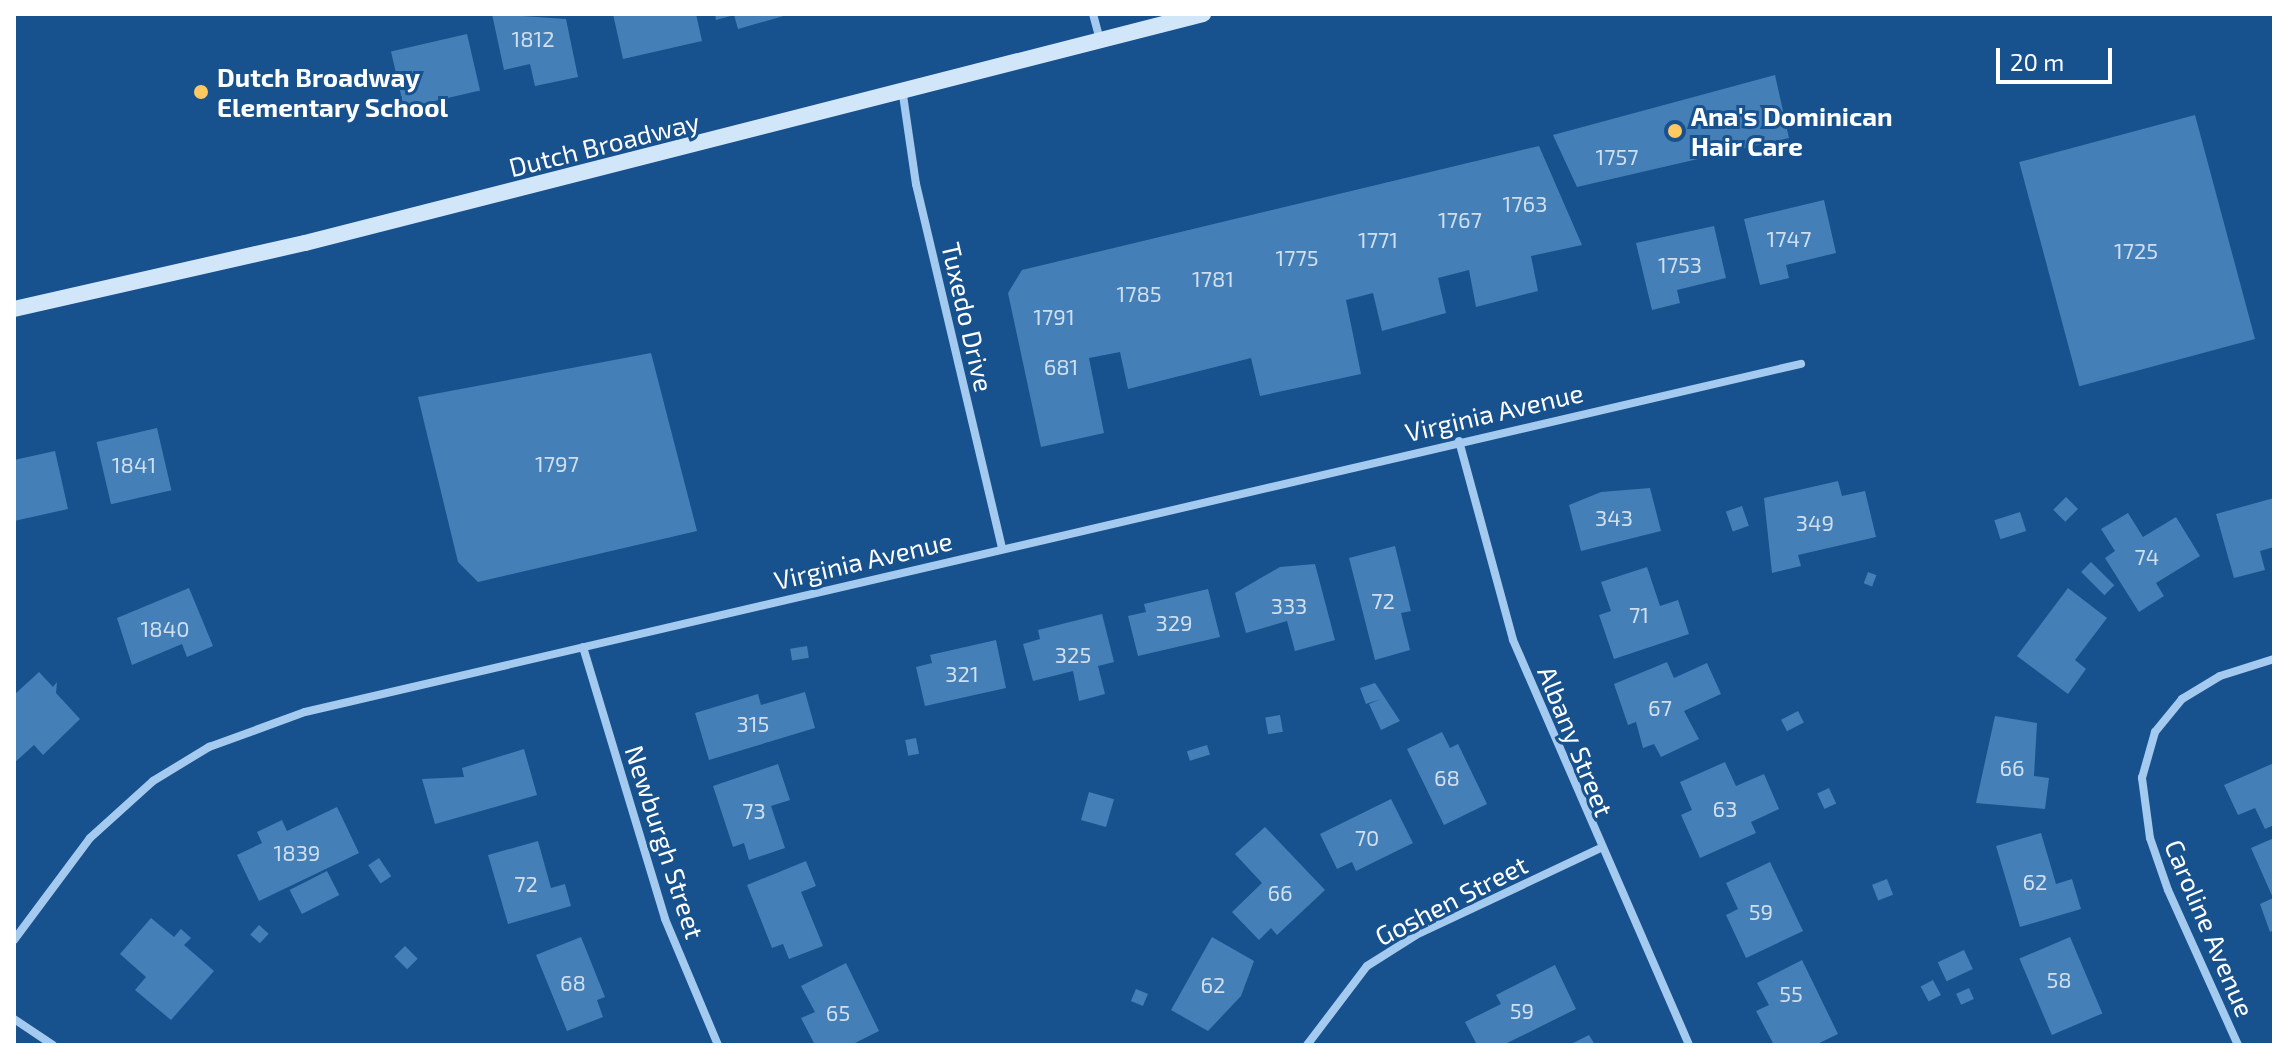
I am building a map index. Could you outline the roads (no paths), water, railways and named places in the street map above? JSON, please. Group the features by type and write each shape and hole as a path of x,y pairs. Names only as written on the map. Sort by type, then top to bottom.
{"main road":[{"name":"Dutch Broadway","path":"14,309 903,95 1203,14"}],"street":[{"path":"1093,14 1100,43"},
{"name":"Tuxedo Drive","path":"903,95 916,184 1002,548"},
{"name":"Virginia Avenue","path":"14,940 90,838 153,781 209,747 305,712 1459,441 1801,364"},
{"name":"Albany Street","path":"1459,441 1513,640 1599,849 1689,1045"},
{"name":"Newburgh Street","path":"583,647 665,919 718,1045"},
{"name":"Caroline Avenue","path":"2238,1045 2168,890 2150,838 2142,778 2155,732 2182,699 2220,676 2274,659"},
{"name":"Goshen Street","path":"1307,1045 1367,966 1416,935 1599,849"},
{"path":"14,1019 53,1045"}],"place":[{"name":"Dutch Broadway Elementary School","path":"201,92"},
{"name":"Ana's Dominican Hair Care","path":"1675,131"}]}
